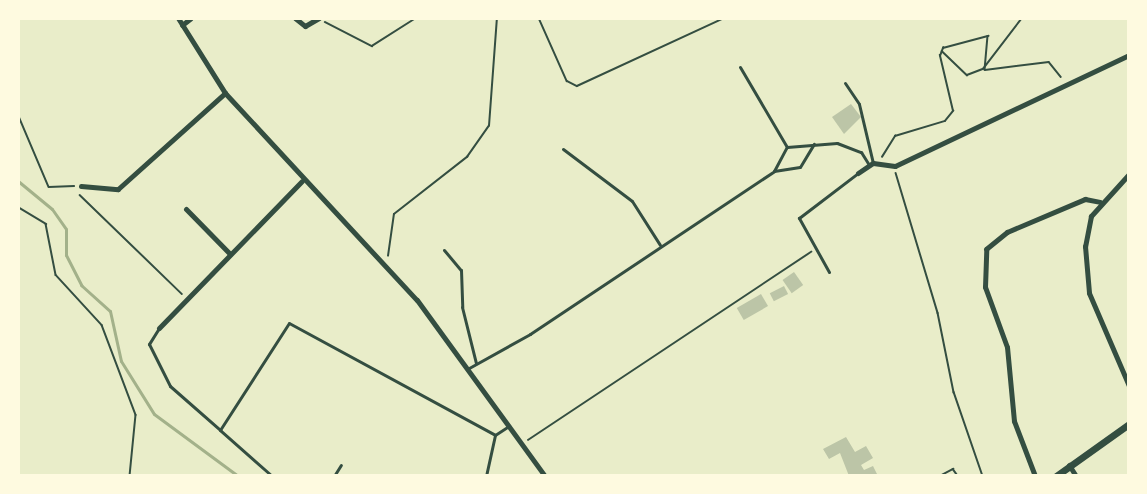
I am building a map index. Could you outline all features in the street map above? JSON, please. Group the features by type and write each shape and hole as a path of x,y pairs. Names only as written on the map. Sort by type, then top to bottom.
{"street":[{"path":"178,18 225,93 302,181 383,261 469,369 545,476"},
{"path":"182,25 191,18"},
{"path":"295,18 305,26 319,18"},
{"path":"858,173 874,164 895,166 1129,55"},
{"path":"81,186 117,189 225,93"},
{"path":"1129,174 1100,202 1085,246 1089,293 1129,386"},
{"path":"159,328 302,181"},
{"path":"1035,476 1014,421 1007,347 985,287 986,249 1008,232 1085,199 1100,202"},
{"path":"186,209 230,254"},
{"path":"1056,476 1068,463 1129,424"},
{"path":"1068,463 1076,476"}],"lane":[{"path":"740,67 787,147"},
{"path":"845,83 859,104 874,164"},
{"path":"787,147 814,143 850,147 874,164"},
{"path":"469,369 530,334 774,171 800,167 814,143"},
{"path":"774,171 787,147"},
{"path":"563,149 632,201 660,245"},
{"path":"829,272 803,229 802,211 858,173"},
{"path":"444,250 461,270 462,308 476,363"},
{"path":"220,430 289,323 495,435"},
{"path":"159,328 150,344 170,386 272,476"},
{"path":"486,476 495,435 509,426"},
{"path":"334,476 340,465"}],"path":[{"path":"319,18 372,46 416,18"},
{"path":"383,261 392,253 394,214 467,157 489,126 497,18"},
{"path":"539,18 567,81 577,87 724,18"},
{"path":"983,69 1022,18"},
{"path":"942,50 988,36 983,69"},
{"path":"942,50 967,75 983,69 1049,62 1066,84"},
{"path":"874,164 895,136 945,122 953,111 942,50"},
{"path":"18,114 49,187 81,186"},
{"path":"895,166 895,183 938,314 954,392 982,476"},
{"path":"71,186 186,299"},
{"path":"18,207 46,224 56,275 102,325 136,415 130,476"},
{"path":"522,444 816,249"},
{"path":"940,476 953,469 958,476"}],"building":[{"path":"851,104 861,117 844,134 832,117"},
{"path":"794,272 803,285 792,293 783,280"},
{"path":"784,286 788,294 774,301 770,293"},
{"path":"761,294 768,306 744,320 737,308"},
{"path":"846,437 855,452 866,446 873,458 861,465 864,470 873,466 878,476 849,476 840,453 829,459 823,449"}],"waterway":[{"path":"18,181 52,209 66,229 66,255 81,285 110,311 121,361 154,414 238,476"}]}
